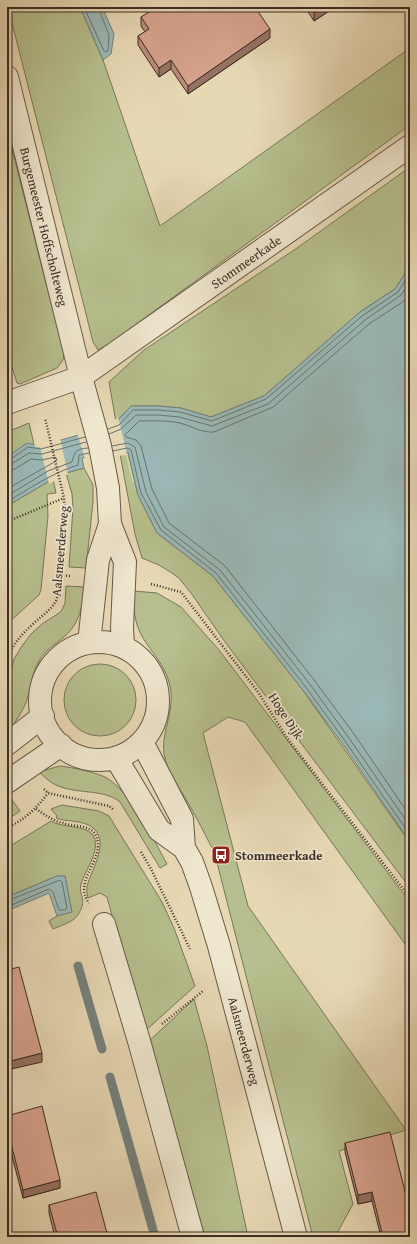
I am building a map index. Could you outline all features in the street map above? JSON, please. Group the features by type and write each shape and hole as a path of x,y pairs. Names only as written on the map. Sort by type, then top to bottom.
{"street":[{"name":"Burgemeester Hoffscholteweg","path":"7,78 84,387"},
{"name":"Stommeerkade","path":"7,403 84,387 410,146"},
{"path":"84,387 100,446 108,488 110,524 125,562 122,627 123,647"},
{"path":"89,643 98,560 110,524"},
{"path":"101,642 112,643 123,647 137,655 148,667 155,682 158,698 157,714 151,729 142,742 130,751 116,758 102,760 87,759 73,754 53,737 43,716 41,703 42,689 46,676 54,664 64,654 76,647 89,643 101,642"},
{"path":"7,744 43,716"},
{"name":"Aalsmeerderweg","path":"142,742 182,819 184,848"},
{"path":"7,782 61,745"},
{"name":"Aalsmeerderweg","path":"116,758 159,830 184,848 192,862 219,946 296,1237"},
{"path":"104,924 139,1041 193,1237"}],"path":[{"name":"Aalsmeerderweg","path":"7,656 17,639 34,622 54,606 57,599 65,522 64,498 45,419"},
{"path":"7,524 11,520 64,498"},
{"name":"Hoge Dijk","path":"124,580 157,584 181,592 258,692 287,738 410,898"},
{"path":"7,828 16,824 36,809 48,793 109,806 117,815"},
{"path":"36,809 63,824 87,828 94,833 97,838 96,854 84,883 84,897 104,924"},
{"path":"139,849 150,867 193,955"},
{"path":"139,1041 204,990"}],"green space":[{"path":"8,7 80,7 103,60 160,226 410,48 410,125 109,344 98,350 93,342"},
{"path":"7,129 64,354 63,360 57,368 20,384 17,383 7,351"},
{"path":"410,167 410,266 395,289 360,312 264,396 211,417 181,408 131,406 116,422 109,382 144,350 297,248"},
{"path":"29,423 34,444 7,457 7,432"},
{"path":"128,452 138,495 157,533 213,576 302,689 410,843 410,888 225,642 179,578 159,565 142,558 135,534 120,454"},
{"path":"84,468 93,485 93,502 86,568 69,567 73,508 72,494 66,473"},
{"path":"53,479 56,493 47,494 48,516 41,590 39,595 7,624 7,506"},
{"path":"66,586 85,587 83,601 77,620 69,632 50,648 40,659 34,671 25,705 11,728 7,719 7,683 14,659 31,634 62,610 65,603"},
{"path":"134,591 157,593 181,607 219,650 410,902 410,951 245,722 228,717 203,733 248,906 406,1130 339,1151 353,1204 335,1237 313,1237 214,851 171,773 164,754 171,692 164,670 143,638 138,627 134,609"},
{"path":"100,664 120,670 130,680 136,700 130,720 120,730 100,736 80,730 70,720 64,700 70,680 80,670"},
{"path":"60,766 94,773 105,777 114,783 140,816 167,864 160,868 120,802 105,795 62,787 52,783 39,772"},
{"path":"7,793 20,811 7,820"},
{"path":"62,805 99,811 109,816 162,902 174,928 195,986 144,1032 107,897 100,893 88,898 87,885 99,854 100,839 92,827 88,825 56,818 57,816 51,809"},
{"path":"51,821 61,825 84,829 92,834 95,840 92,859 80,888 83,902 82,906 77,916 73,920 53,929 49,921 57,916 71,912 65,876 57,876 7,897 7,848"},
{"path":"194,999 207,1046 248,1237 205,1237 148,1042"}],"water":[{"path":"80,7 102,7 114,34 111,54 103,60"},
{"path":"410,266 410,842 342,743 302,689 213,576 157,533 138,495 128,452 82,458 84,468 66,473 53,479 7,506 7,457 27,443 40,446 116,422 131,406 181,408 211,417 264,396 360,312 395,289"},
{"path":"57,876 65,876 72,912 57,916 49,893 7,911 7,897"}],"pier":[{"path":"118,417 134,483 126,455 85,459 77,433 115,420"},
{"path":"60,438 68,474 49,484 40,447 35,447 34,442 40,444"}],"building":[{"path":"157,7 255,7 270,29 188,86 171,60 159,68 138,36 149,29 141,17"},
{"path":"310,7 323,7 314,13"},
{"path":"19,967 42,1053 7,1062 7,970"},
{"path":"42,1106 60,1180 23,1190 7,1128 7,1116"},
{"path":"390,1132 410,1207 410,1237 383,1237 372,1192 358,1195 345,1143"},
{"path":"96,1192 108,1237 58,1237 49,1205"}],"waterway":[{"path":"78,966 102,1049"},
{"path":"110,1077 155,1237"}],"place":[{"name":"Stommeerkade","path":"221,855"}]}
